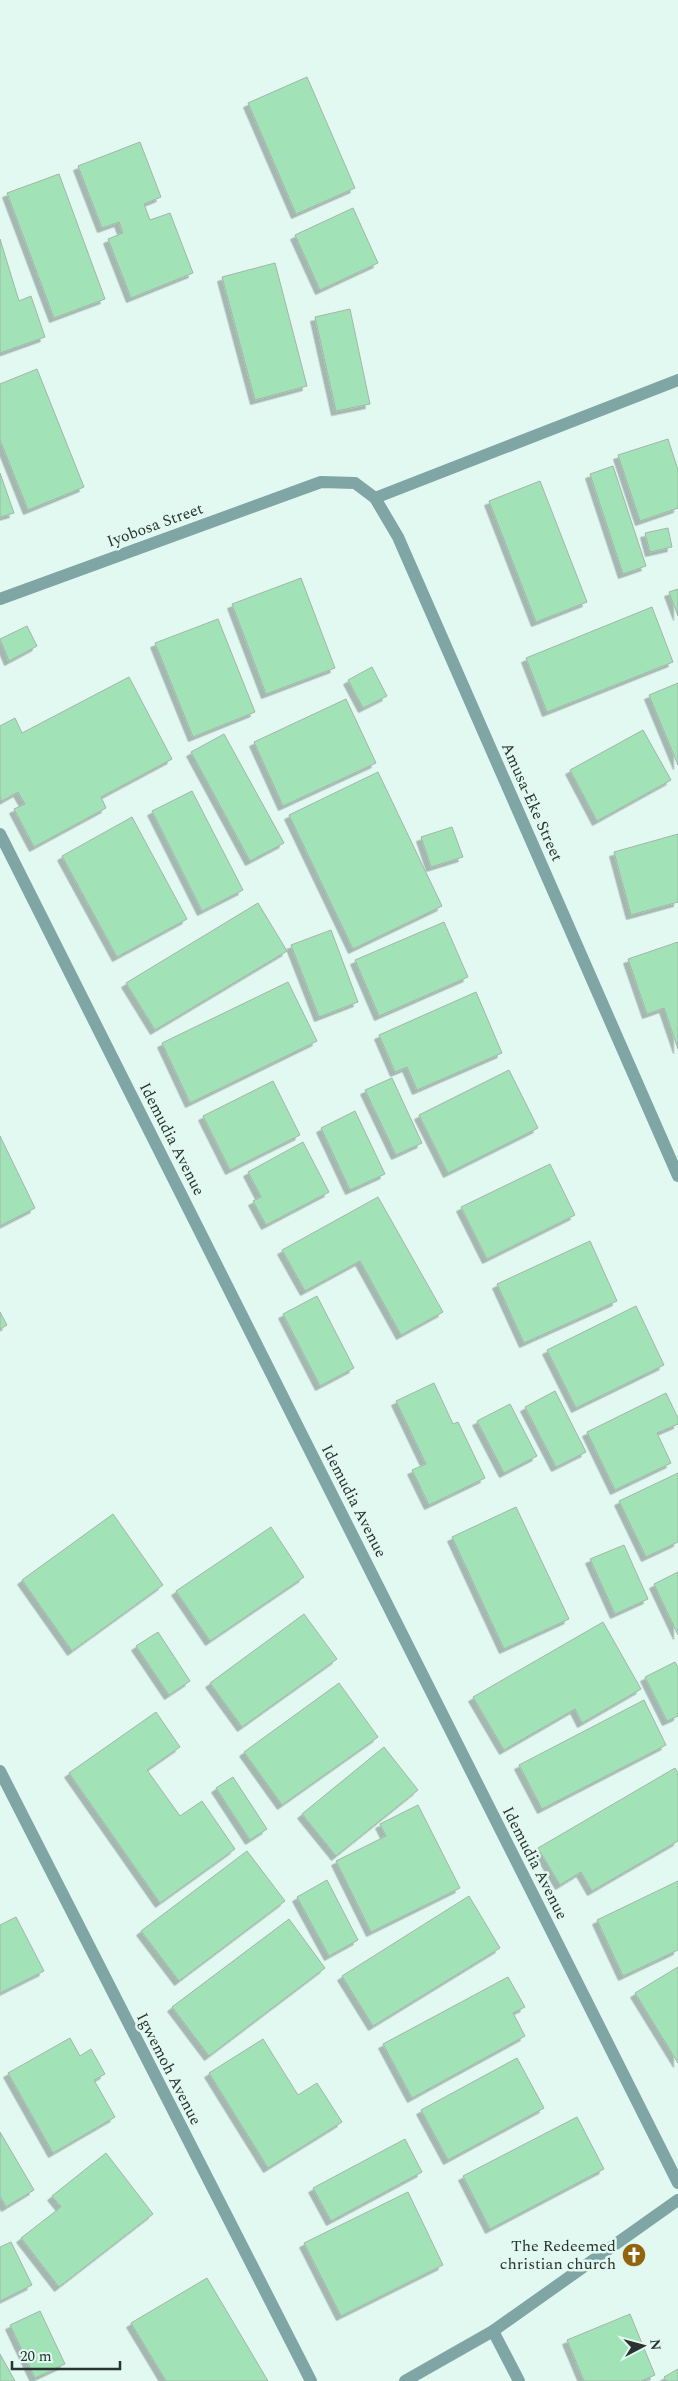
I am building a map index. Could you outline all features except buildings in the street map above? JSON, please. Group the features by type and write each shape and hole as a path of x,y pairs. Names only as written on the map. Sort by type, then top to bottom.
{"street":[{"path":"375,498 678,380"},
{"name":"Amusa-Eke Street","path":"321,482 355,483 375,498 398,537 678,1176"},
{"name":"Iyobosa Street","path":"0,599 321,482"},
{"name":"Idemudia Avenue","path":"0,834 678,2183"},
{"name":"Igwemoh Avenue","path":"0,1771 311,2381"},
{"path":"405,2381 493,2331 678,2200"},
{"path":"493,2331 519,2381"}],"place":[{"name":"The Redeemed christian church","path":"634,2255"}]}
